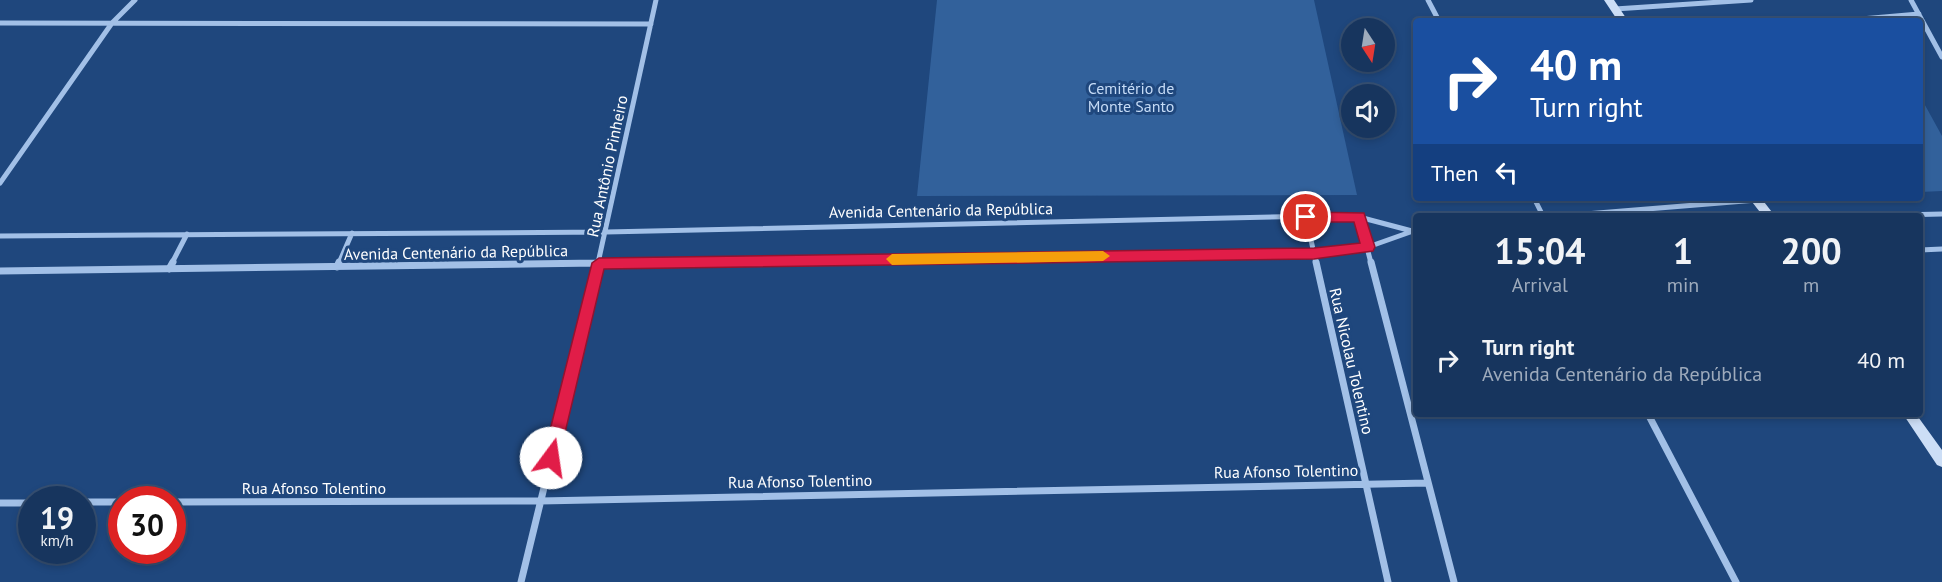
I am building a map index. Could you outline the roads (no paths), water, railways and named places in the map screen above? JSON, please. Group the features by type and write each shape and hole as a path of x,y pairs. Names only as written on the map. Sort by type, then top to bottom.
{"main road":[{"path":"1612,5 1621,18"},
{"path":"1758,201 1767,213"},
{"path":"1911,417 1942,461"}],"street":[{"path":"0,183 112,23 135,0"},
{"name":"Rua Antônio Pinheiro","path":"521,582 599,263 656,0"},
{"path":"1428,0 1437,18"},
{"path":"1612,5 1751,0"},
{"path":"1911,0 1921,18"},
{"path":"1873,18 1919,14"},
{"path":"1923,21 1942,57"},
{"path":"0,24 651,24"},
{"path":"1595,213 1733,201"},
{"path":"1923,214 1942,214"},
{"name":"Avenida Centenário da República","path":"0,236 606,232 1306,217 1359,217 1413,231"},
{"name":"Rua Nicolau Tolentino","path":"1306,217 1388,582"},
{"path":"1359,217 1454,582"},
{"name":"Avenida Centenário da República","path":"0,272 1314,253 1368,247 1413,231"},
{"path":"337,267 352,233"},
{"path":"169,269 187,234"},
{"path":"1923,250 1942,249"},
{"path":"1650,417 1736,582"},
{"name":"Rua Afonso Tolentino","path":"186,502 540,501 1428,483"},
{"path":"0,503 18,502"}],"park label":[{"name":"Cemitério de Monte Santo","path":"1131,97"}]}
